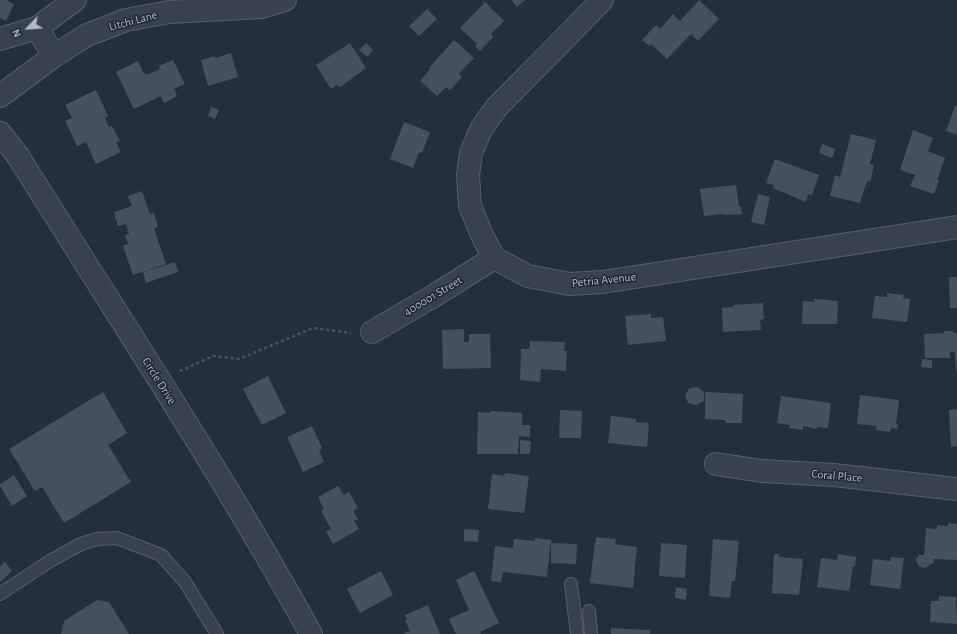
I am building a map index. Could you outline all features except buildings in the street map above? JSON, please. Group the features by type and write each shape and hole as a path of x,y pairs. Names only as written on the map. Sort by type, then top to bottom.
{"street":[{"path":"0,39 37,28 75,0"},
{"name":"Litchi Lane","path":"0,96 54,56 87,35 126,20 169,12 261,7 285,0"},
{"path":"494,258 482,235 470,206 468,175 471,154 481,129 496,108 602,0"},
{"path":"37,28 54,56"},
{"name":"Circle Drive","path":"0,133 18,156 160,382 265,552 310,634"},
{"name":"Petria Avenue","path":"494,258 528,276 569,284 603,282 957,226"},
{"name":"400001 Street","path":"372,332 494,258"},
{"name":"Coral Place","path":"716,464 762,471 834,475 957,489"}],"lane":[{"path":"0,594 50,561 81,544 97,539 117,538 161,555 185,582 217,634"},
{"path":"571,584 577,634"},
{"path":"589,611 591,634"}],"path":[{"path":"160,382 213,356 239,359 313,328 349,333 372,332"}]}
